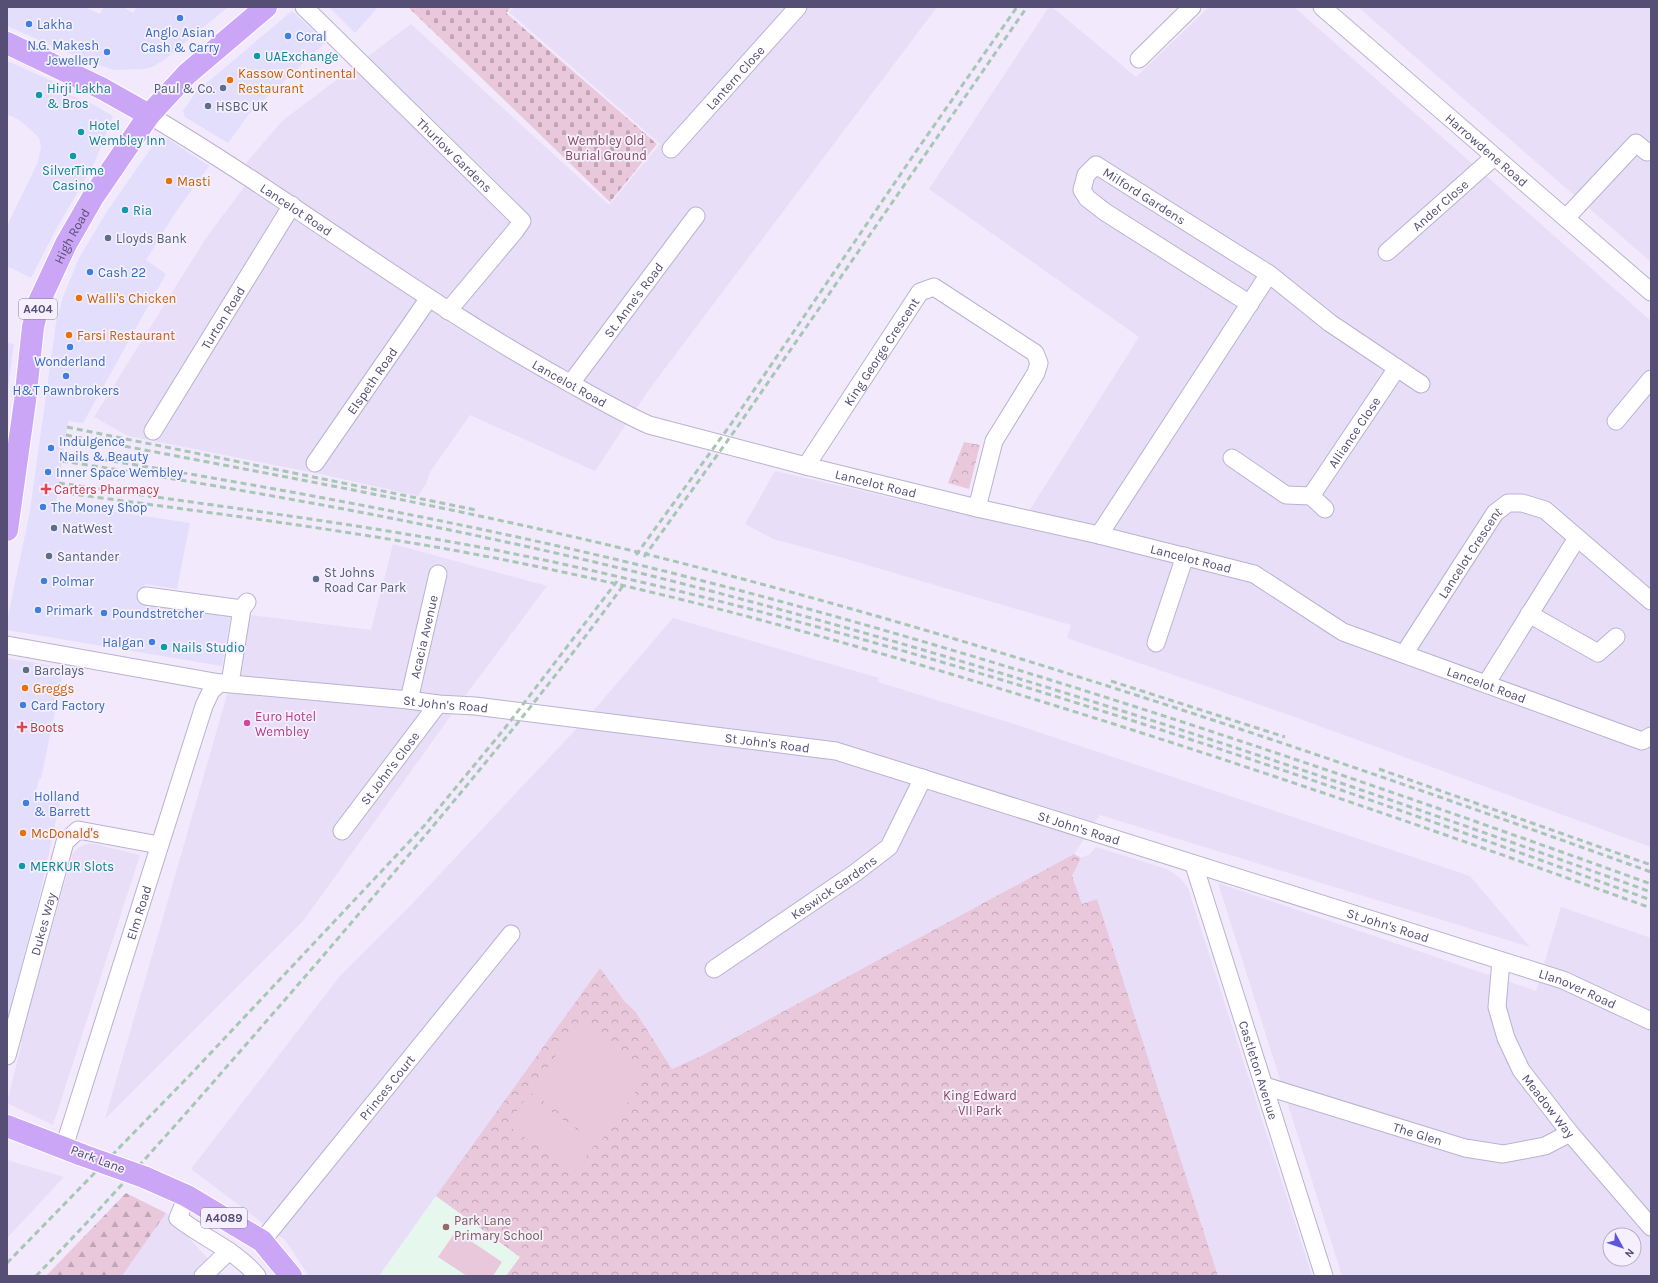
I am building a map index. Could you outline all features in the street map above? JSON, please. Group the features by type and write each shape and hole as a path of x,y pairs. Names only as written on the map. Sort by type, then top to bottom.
{"main road":[{"name":"High Road","path":"7,530 31,359 33,327 39,302 73,230 93,197 149,116 187,74 266,7"},
{"path":"7,43 103,89 149,116"},
{"name":"Park Lane","path":"7,1126 144,1177 187,1196 262,1241 291,1276"}],"street":[{"name":"Thurlow Gardens","path":"304,7 522,221 448,311"},
{"name":"Lantern Close","path":"671,149 798,7"},
{"path":"1139,59 1192,7"},
{"name":"Harrowdene Road","path":"1322,7 1651,292"},
{"name":"Lancelot Road","path":"149,116 205,149 292,205 428,298 512,351 625,414 648,425 806,466 977,508 1099,535 1254,574 1344,632 1642,741 1651,736"},
{"path":"1566,218 1637,143"},
{"name":"Ander Close","path":"1387,252 1494,157"},
{"name":"Milford Gardens","path":"1250,304 1105,212 1087,198 1082,190 1086,175 1096,165 1269,274 1330,323 1421,384"},
{"name":"Turton Road","path":"154,431 292,205"},
{"name":"St. Anne's Road","path":"570,383 696,216"},
{"path":"1099,535 1269,274"},
{"name":"King George Crescent","path":"806,466 920,292 934,287 1035,353 1039,362 1036,373 994,441 977,508"},
{"name":"Elspeth Road","path":"315,463 428,298"},
{"name":"Alliance Close","path":"1310,496 1397,368"},
{"path":"1616,421 1651,379"},
{"path":"1232,458 1286,495 1310,496 1325,509"},
{"name":"Lancelot Crescent","path":"1404,654 1495,513 1508,503 1522,503 1545,510 1651,601"},
{"path":"1486,684 1577,538"},
{"path":"1156,643 1185,556"},
{"name":"Acacia Avenue","path":"409,700 438,574"},
{"path":"146,596 245,606 225,683"},
{"path":"1529,614 1598,653 1616,636"},
{"name":"St John's Road","path":"7,645 225,683 438,704 475,706 836,751 1502,961"},
{"name":"Elm Road","path":"73,1151 159,845 204,706 211,691 225,683"},
{"name":"St John's Close","path":"342,831 438,704"},
{"name":"Keswick Gardens","path":"714,969 855,873 889,847 923,778"},
{"name":"Dukes Way","path":"7,1056 65,842 78,830 159,845"},
{"name":"Castleton Avenue","path":"1194,865 1324,1276"},
{"name":"Princes Court","path":"262,1241 511,934"},
{"name":"Llanover Road","path":"1502,961 1563,980 1651,1021"},
{"name":"Meadow Way","path":"1502,961 1497,1007 1506,1038 1521,1070 1570,1132 1651,1227"},
{"name":"The Glen","path":"1265,1086 1473,1150 1503,1154 1545,1146 1570,1132"},
{"path":"187,1196 178,1218 228,1251 257,1276"},
{"path":"203,1276 228,1251"}],"shaded area":[{"path":"7,7 84,7 100,14 104,7 123,7 133,13 137,7 228,7 164,60 152,67 145,69 114,70 80,58 7,26"},
{"path":"329,7 378,7 355,33"},
{"path":"514,7 937,7 648,391 595,471 470,415 430,472 426,484 418,496 325,475 128,436 94,417 206,238 248,182 242,168 282,121 411,24 609,205 660,144 509,12"},
{"path":"1049,7 1052,7 1136,77 1209,7 1294,7 1651,321 1651,847 1289,715 1067,638 1071,625 847,559 773,539 745,524 775,471 1019,527 1139,337 929,189"},
{"path":"1358,7 1651,7 1651,262"},
{"path":"292,11 326,42 249,114 228,143 185,117 183,111 196,92"},
{"path":"7,61 59,84 72,92 70,95 84,101 85,100 113,116 95,162 54,233 31,278 7,266 7,226 38,162 41,147 39,138 29,128 19,120 7,114"},
{"path":"168,139 209,166 175,213 146,260 166,274 83,423 68,421 56,503 190,523 177,589 145,584 143,602 231,614 222,666 7,630 7,621 30,511 56,323 63,297 78,260 106,213 156,141"},
{"path":"7,343 14,344 7,396"},
{"path":"393,544 547,586 465,696 303,921 105,1119 250,615 371,630"},
{"path":"673,618 879,678 878,682 1011,723 1470,876 1530,947 1100,815 1074,854 701,1056 672,1069 635,1011 625,1002 600,969 379,1276 309,1276 285,1240 191,1169 340,976 410,906 594,710"},
{"path":"7,658 64,668 41,779 39,778 35,797 60,802 39,898 7,1021"},
{"path":"90,843 140,855 53,1125 7,1103 22,1042 20,1041 73,853 79,847"},
{"path":"1096,847 1167,869 1180,878 1188,888 1312,1276 1218,1276 1097,900 1082,904 1072,876 1081,858 1090,854"},
{"path":"1218,883 1536,991 1561,907 1651,938 1651,1276 1342,1276"},
{"path":"7,1160 64,1177 7,1238"},
{"name":"Park Lane Primary School","path":"436,1196 520,1257 506,1276 379,1276"},
{"path":"166,1213 224,1276 122,1276"}],"green space":[{"name":"Wembley Old Burial Ground","path":"408,7 511,7 506,13 657,144 610,202"},
{"path":"964,442 980,445 969,489 948,483"},
{"name":"King Edward VII Park","path":"1074,854 1081,858 1072,876 1082,904 1097,899 1218,1276 506,1276 520,1257 436,1196 600,968 625,1002 635,1011 672,1069 701,1056"},
{"path":"579,1023 649,1072 601,1141 530,1092"},
{"path":"528,1095 596,1143 575,1172 507,1125"},
{"path":"126,1193 166,1213 122,1276 46,1276"},
{"path":"456,1231 502,1262 493,1276 467,1276 438,1257"}],"railway":[{"path":"636,555 731,424 917,150 1017,7"},
{"path":"644,557 738,426 1027,7"},
{"path":"67,427 476,510"},
{"path":"66,435 457,511 612,546 811,598 933,632 1174,707 1413,788 1651,872"},
{"path":"63,453 293,492 445,522 597,555 796,606 920,641 1166,716 1409,798 1651,884"},
{"path":"62,461 286,498 435,527 582,559 782,610 908,645 1157,722 1405,805 1651,892"},
{"path":"59,483 372,528 496,550 697,596 836,632 973,671 1246,758 1382,804 1651,900"},
{"path":"58,492 371,536 496,558 613,583 721,610 830,639 937,670 1157,738 1487,849 1651,908"},
{"path":"7,1263 190,1075 424,826 505,728 618,580"},
{"path":"36,1276 110,1198 182,1118 323,956 516,726 625,583"},
{"path":"1111,681 1285,737"},
{"path":"1379,769 1651,865"}],"place":[{"name":"Anglo Asian Cash & Carry","path":"180,18"},
{"name":"Lakha","path":"29,24"},
{"name":"Coral","path":"288,36"},
{"name":"N.G. Makesh Jewellery","path":"107,52"},
{"name":"UAExchange","path":"257,56"},
{"name":"Kassow Continental Restaurant","path":"230,80"},
{"name":"Paul & Co.","path":"223,88"},
{"name":"Hirji Lakha & Bros","path":"39,95"},
{"name":"HSBC UK","path":"208,106"},
{"name":"Hotel Wembley Inn","path":"81,132"},
{"name":"SilverTime Casino","path":"73,156"},
{"name":"Masti","path":"169,181"},
{"name":"Ria","path":"125,210"},
{"name":"Lloyds Bank","path":"108,238"},
{"name":"Cash 22","path":"90,272"},
{"name":"Walli's Chicken","path":"79,298"},
{"name":"Farsi Restaurant","path":"69,335"},
{"name":"Wonderland","path":"70,347"},
{"name":"H&T Pawnbrokers","path":"66,376"},
{"name":"Indulgence Nails & Beauty","path":"51,448"},
{"name":"Inner Space Wembley","path":"48,472"},
{"name":"Carters Pharmacy","path":"46,489"},
{"name":"The Money Shop","path":"43,507"},
{"name":"NatWest","path":"54,528"},
{"name":"Santander","path":"49,556"},
{"name":"St Johns Road Car Park","path":"316,579"},
{"name":"Polmar","path":"44,581"},
{"name":"Primark","path":"38,610"},
{"name":"Poundstretcher","path":"104,613"},
{"name":"Halgan","path":"152,642"},
{"name":"Nails Studio","path":"164,647"},
{"name":"Barclays","path":"26,670"},
{"name":"Greggs","path":"25,688"},
{"name":"Card Factory","path":"23,705"},
{"name":"Euro Hotel Wembley","path":"247,723"},
{"name":"Boots","path":"22,727"},
{"name":"Holland & Barrett","path":"26,803"},
{"name":"McDonald's","path":"23,833"},
{"name":"MERKUR Slots","path":"22,866"},
{"name":"Park Lane Primary School","path":"446,1227"}]}
